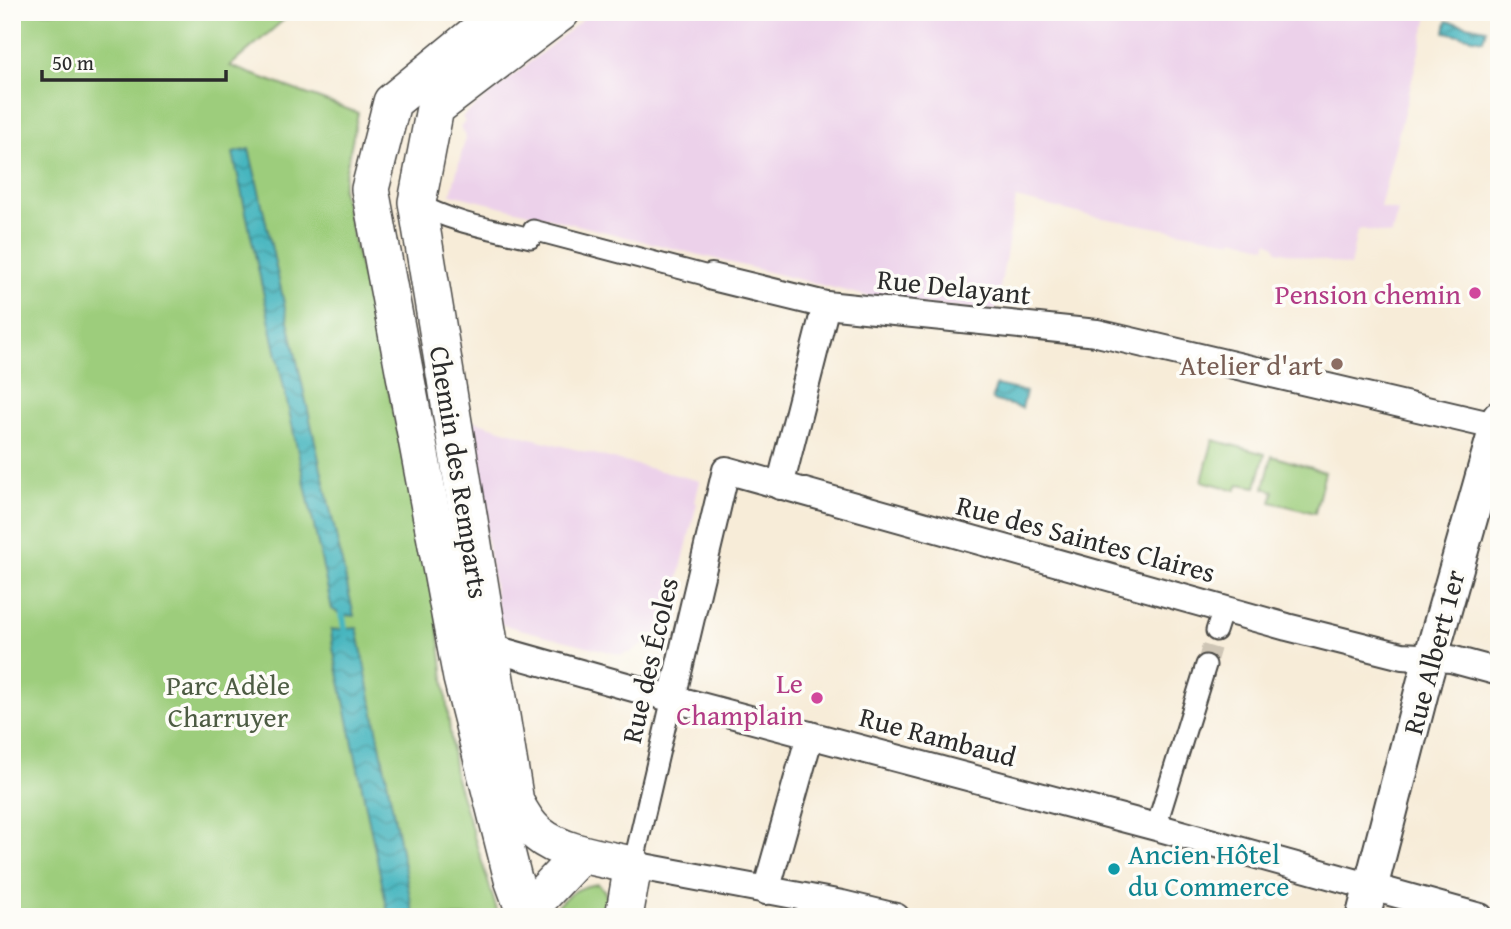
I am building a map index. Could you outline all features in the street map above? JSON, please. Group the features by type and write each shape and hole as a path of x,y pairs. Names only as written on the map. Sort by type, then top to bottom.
{"main road":[{"name":"Chemin des Remparts","path":"502,12 392,102 370,189 462,678 513,879 527,914"},
{"name":"Chemin des Remparts","path":"561,12 435,108 417,202 515,802 527,823 539,836 581,855 633,865"},
{"path":"527,914 581,855"},
{"path":"624,917 633,865"}],"street":[{"name":"Rue Delayant","path":"417,202 437,215 531,238 533,230 825,304 1097,333 1498,424"},
{"path":"780,486 825,304"},
{"name":"Rue Albert 1er","path":"1367,902 1430,659 1498,424"},
{"name":"Rue des Saintes Claires","path":"726,470 1219,620 1402,656 1451,659 1499,672"},
{"name":"Rue des Écoles","path":"633,865 726,470"},
{"name":"Rue Rambaud","path":"488,646 1156,827 1367,902 1480,917"},
{"path":"1156,827 1206,664"},
{"path":"766,891 810,735"},
{"path":"633,865 842,904 896,917"}],"shaded area":[{"path":"592,12 1429,12 1380,207 1398,211 1391,235 1362,229 1357,231 1350,266 1277,251 1268,241 1266,247 1234,238 1233,241 1086,215 1016,198 996,311 891,302 451,194 466,136 460,126 465,122 462,117"},
{"path":"468,419 527,437 700,481 674,597 666,627 661,631 663,633 622,655 500,624"}],"green space":[{"name":"Parc Adèle Charruyer","path":"12,12 293,12 230,66 358,113 342,189 433,582 455,775 499,917 12,917"},
{"path":"1213,440 1265,454 1256,487 1239,484 1236,490 1202,481"},
{"path":"1272,456 1325,472 1315,513 1271,502 1274,491 1264,488"},
{"path":"598,884 604,890 613,917 548,917 570,894 583,887"}],"water":[{"path":"1447,21 1486,29 1483,40 1445,32"},
{"path":"249,149 354,616 342,615 332,609 233,153"},
{"path":"996,385 1026,392 1022,408 992,400"},
{"path":"357,628 414,917 389,917 333,648 331,630"}],"waterway":[{"path":"341,608 346,637"}],"tunnel":[{"path":"1206,665 1216,631"}],"place":[{"name":"Pension chemin","path":"1475,293"},
{"name":"Atelier d'art","path":"1337,364"},
{"name":"Le Champlain","path":"817,698"},
{"name":"Ancien Hôtel du Commerce","path":"1114,869"}]}
